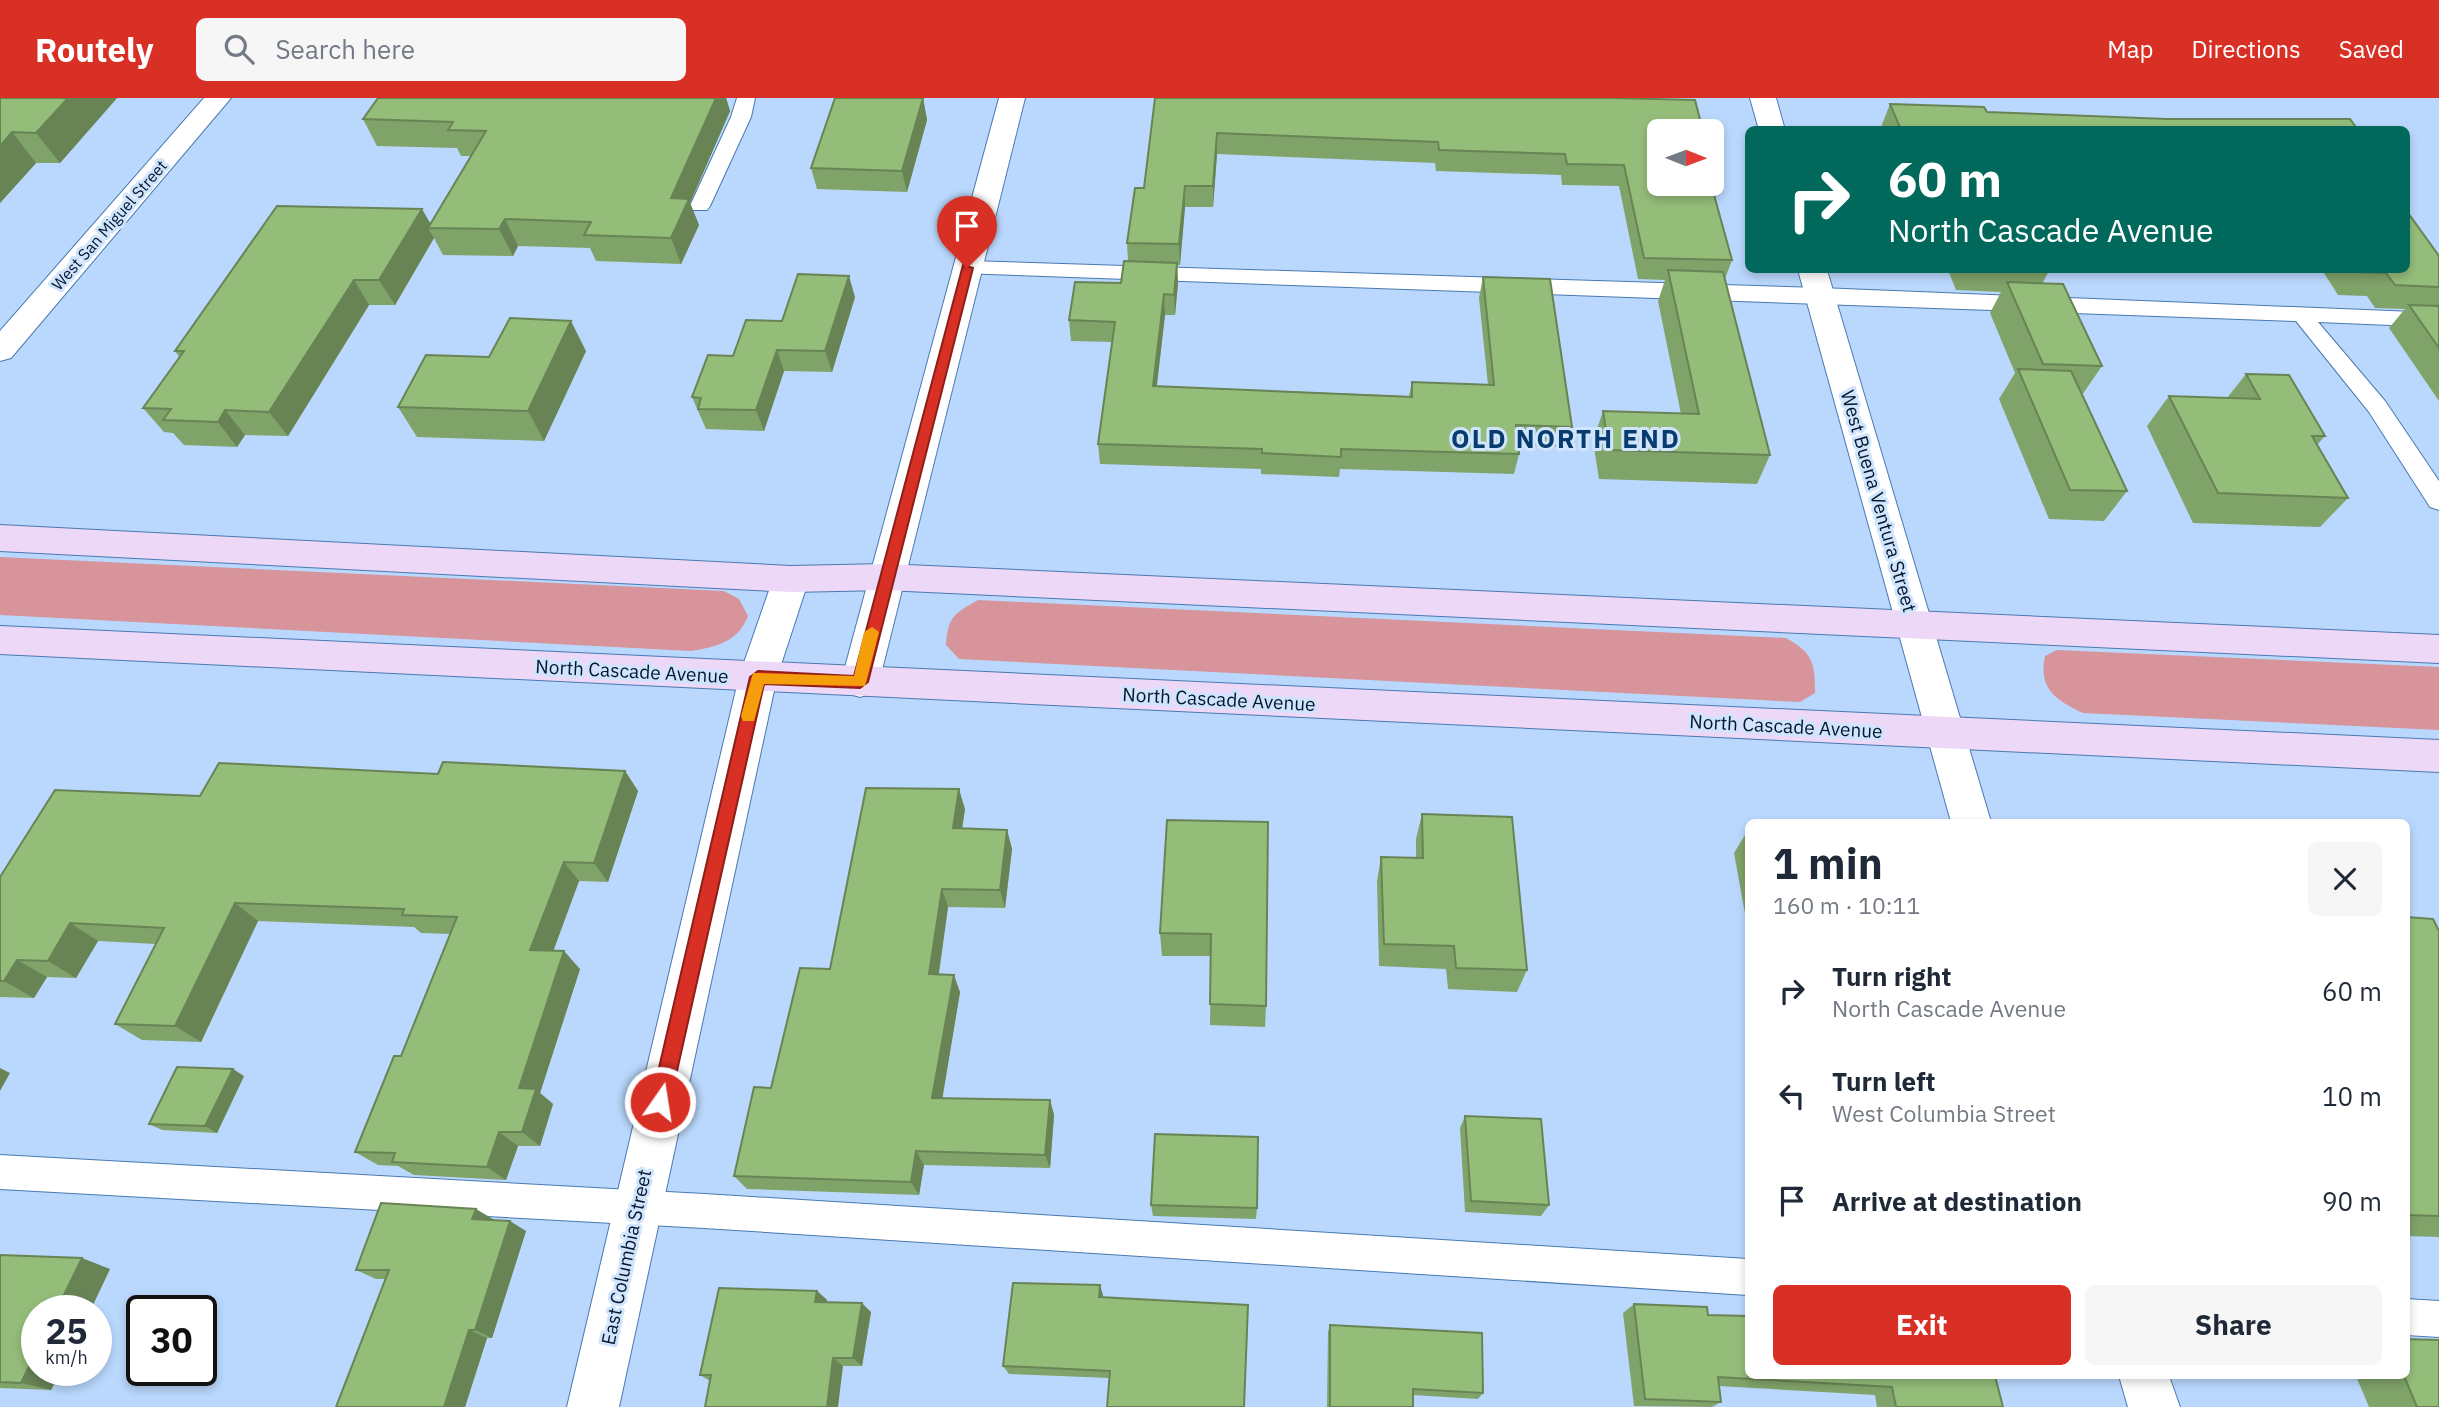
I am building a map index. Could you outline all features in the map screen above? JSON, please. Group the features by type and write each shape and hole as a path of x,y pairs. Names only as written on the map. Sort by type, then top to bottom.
{"main road":[{"path":"0,538 791,579 885,577 2439,649"},
{"name":"North Cascade Avenue","path":"0,640 2439,756"}],"street":[{"name":"West San Miguel Street","path":"0,351 218,98"},
{"path":"860,682 885,577 1012,98"},
{"path":"1763,98 1771,126"},
{"name":"West Buena Ventura Street","path":"1816,282 1915,625 1943,734 1970,819"},
{"name":"East Columbia Street","path":"593,1407 636,1207 758,677 791,579"},
{"path":"2145,1379 2154,1407"}],"lane":[{"path":"700,206 741,117 746,98"},
{"path":"967,268 1816,282 2303,315 2439,320"},
{"path":"2303,315 2315,337 2353,376 2439,502"},
{"path":"0,1172 636,1207 1745,1277"},
{"path":"2410,1317 2439,1319"}],"shaded area":[{"path":"0,557 724,591 739,599 748,616 738,632 725,642 691,651 0,615"},
{"path":"978,600 1786,638 1802,649 1811,660 1815,693 1800,702 959,659 946,645 948,628 958,613"},
{"path":"2057,650 2439,667 2439,730 2083,713 2057,698 2047,685 2044,677 2045,656"}],"building":[{"path":"0,98 68,98 36,133 12,132 0,146"},
{"path":"378,98 716,98 671,198 689,199 671,238 584,235 591,222 505,219 499,229 428,228 486,131 448,130 453,122 363,119"},
{"path":"835,98 923,98 902,171 811,168"},
{"path":"1155,98 1695,100 1700,119 1647,119 1647,196 1714,196 1732,260 1644,258 1624,165 1567,164 1565,154 1439,150 1438,142 1217,133 1213,186 1185,186 1179,244 1127,243 1135,188 1144,188"},
{"path":"1890,104 1984,107 1987,112 2167,119 2350,119 2355,126 1899,126"},
{"path":"277,206 422,209 379,280 354,280 269,412 225,410 218,422 163,420 171,409 143,408 184,351 175,351"},
{"path":"2410,216 2439,256 2439,287 2395,285 2386,273 2410,273"},
{"path":"1124,261 1177,263 1174,295 1164,294 1153,386 1412,397 1412,382 1494,385 1483,277 1550,279 1572,427 1516,425 1519,454 1341,449 1341,457 1262,453 1262,449 1098,444 1115,322 1069,320 1075,282 1121,283"},
{"path":"1668,270 1723,272 1770,455 1609,450 1603,411 1699,414"},
{"path":"798,274 849,276 825,351 777,350 756,410 698,409 701,398 692,397 708,355 733,356 746,320 782,321"},
{"path":"2007,282 2063,284 2102,366 2043,364"},
{"path":"2409,305 2439,306 2439,348"},
{"path":"510,318 571,321 528,411 398,407 426,355 489,357"},
{"path":"2018,369 2071,371 2127,491 2070,490"},
{"path":"2246,374 2289,375 2325,436 2312,436 2348,498 2218,493 2169,396 2260,399"},
{"path":"443,762 625,771 594,863 564,862 530,950 564,951 519,1088 536,1089 522,1132 499,1132 487,1167 392,1162 395,1153 355,1152 394,1056 401,1056 457,917 402,915 404,909 235,903 175,1026 115,1024 164,928 70,923 48,961 17,960 4,981 0,981 0,877 55,790 200,796 219,763 438,774"},
{"path":"866,788 959,789 953,828 1007,830 1000,890 942,889 929,974 954,975 932,1098 1050,1100 1045,1155 916,1151 911,1182 734,1176 754,1087 771,1088 800,968 830,969"},
{"path":"1422,814 1512,817 1527,970 1456,968 1454,946 1384,944 1381,857 1423,858"},
{"path":"1167,820 1268,822 1266,1006 1210,1004 1211,934 1160,933"},
{"path":"2410,917 2433,919 2439,931 2439,1216 2410,1215"},
{"path":"177,1067 233,1069 205,1126 149,1124"},
{"path":"1465,1116 1541,1119 1549,1205 1471,1201"},
{"path":"1155,1134 1258,1137 1257,1208 1151,1205"},
{"path":"381,1203 476,1209 472,1219 510,1221 475,1330 469,1330 444,1407 336,1407 389,1270 356,1270"},
{"path":"0,1255 82,1258 64,1295 21,1295 21,1383 0,1382"},
{"path":"1013,1283 1100,1285 1099,1297 1248,1305 1244,1407 1107,1407 1110,1371 1003,1366"},
{"path":"719,1288 817,1291 815,1302 862,1303 853,1358 833,1358 827,1407 705,1407 711,1375 700,1375"},
{"path":"1634,1304 1707,1307 1708,1315 1745,1316 1745,1379 1718,1377 1721,1402 1645,1399"},
{"path":"1330,1325 1482,1333 1483,1393 1413,1389 1413,1407 1330,1407"},
{"path":"2410,1339 2439,1340 2439,1407 2417,1407 2405,1379 2410,1379"},
{"path":"1753,1379 1996,1379 2003,1407 1896,1407 1892,1387"}],"slow traffic":[{"path":"749,716 758,677 860,682 872,632"}],"district":[{"name":"OLD NORTH END","path":"1566,438"}],"route":[{"path":"660,1102 758,677 860,682 967,268"}]}
